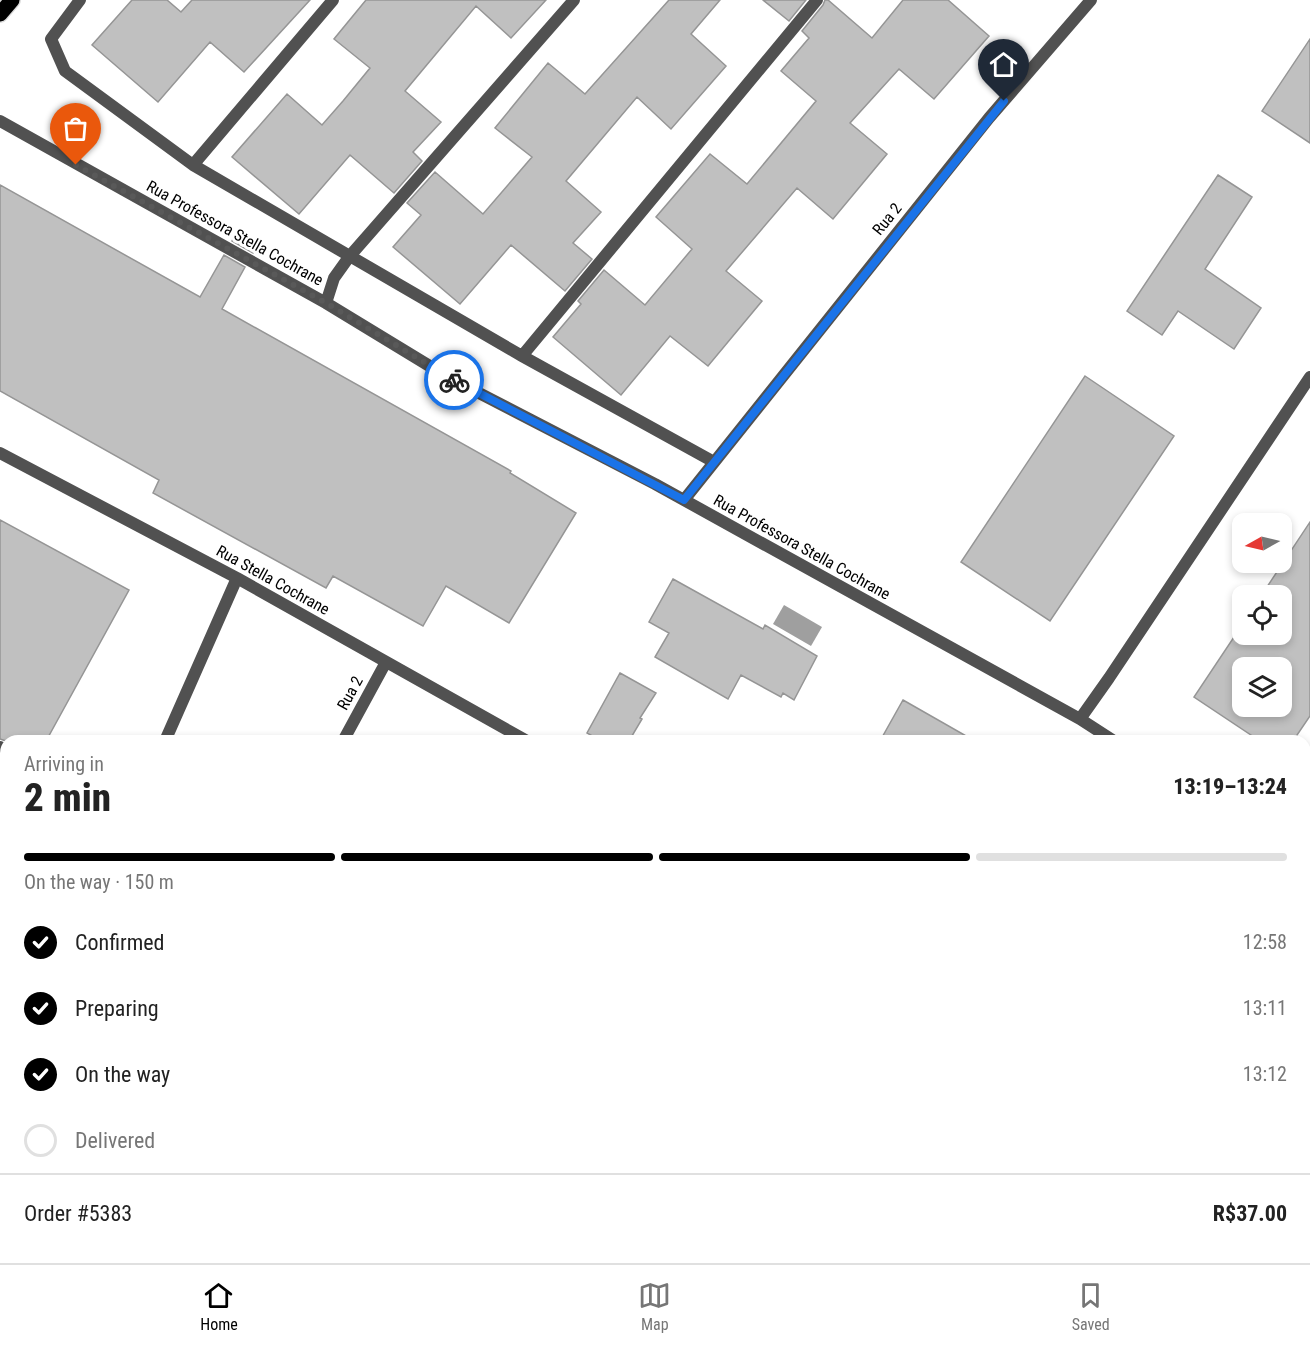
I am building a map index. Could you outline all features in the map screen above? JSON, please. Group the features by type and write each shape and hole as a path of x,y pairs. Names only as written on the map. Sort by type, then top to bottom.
{"main road":[{"path":"0,14 12,0"}],"street":[{"path":"80,0 51,39 65,71 193,165 522,356 714,462"},
{"path":"193,165 333,0"},
{"path":"326,303 334,278 349,257 574,0"},
{"path":"522,356 817,0"},
{"name":"Rua 2","path":"684,500 989,118 1091,0"},
{"name":"Rua Professora Stella Cochrane","path":"0,121 326,303 446,376 684,500 1080,719 1105,735"},
{"path":"1080,719 1310,377"},
{"name":"Rua Stella Cochrane","path":"0,453 237,578 516,735"},
{"path":"168,735 237,578"},
{"name":"Rua 2","path":"346,735 387,662"}],"shaded area":[{"path":"784,605 822,627 811,646 773,624"}],"building":[{"path":"132,0 167,0 181,12 192,0 310,0 244,72 210,42 158,102 92,45"},
{"path":"366,0 546,0 511,38 476,6 405,91 441,122 413,152 422,161 394,193 350,155 299,214 232,157 287,94 322,125 343,101 370,68 334,39"},
{"path":"669,0 720,0 691,34 726,66 671,129 637,97 566,181 601,212 573,243 592,259 565,291 511,245 460,304 393,247 421,215 407,203 435,172 483,214 532,157 495,128 548,63 585,94"},
{"path":"763,0 806,0 789,21"},
{"path":"825,0 828,0 872,38 903,0 948,0 989,36 934,99 899,69 850,123 887,154 833,219 797,188 726,271 762,301 708,366 670,336 621,395 553,337 581,304 578,301 604,270 645,305 692,249 656,217 710,154 747,184 816,101 781,71 809,38 802,31"},
{"path":"1310,39 1310,143 1262,111"},
{"path":"1218,175 1252,197 1205,269 1261,308 1234,349 1178,311 1162,335 1127,311"},
{"path":"0,185 200,297 224,255 245,267 222,309 511,471 510,473 576,513 509,623 446,586 423,626 333,576 326,588 153,493 159,480 0,391"},
{"path":"237,232 258,244 253,253 232,241"},
{"path":"1085,376 1174,436 1050,621 961,562"},
{"path":"0,520 129,590 49,735 0,735"},
{"path":"1310,522 1310,716 1297,735 1251,735 1194,697 1232,640 1232,645 1292,645 1292,585 1268,585 1276,573 1292,573 1292,549"},
{"path":"673,579 763,629 765,625 817,656 794,700 783,693 781,697 741,675 728,699 655,657 669,633 649,622"},
{"path":"620,673 656,693 633,735 590,735 587,733"},
{"path":"903,700 964,735 883,735"}],"way so far":[{"path":"76,165 326,303 454,380"}],"route":[{"path":"454,380 684,500 1004,101"}]}
